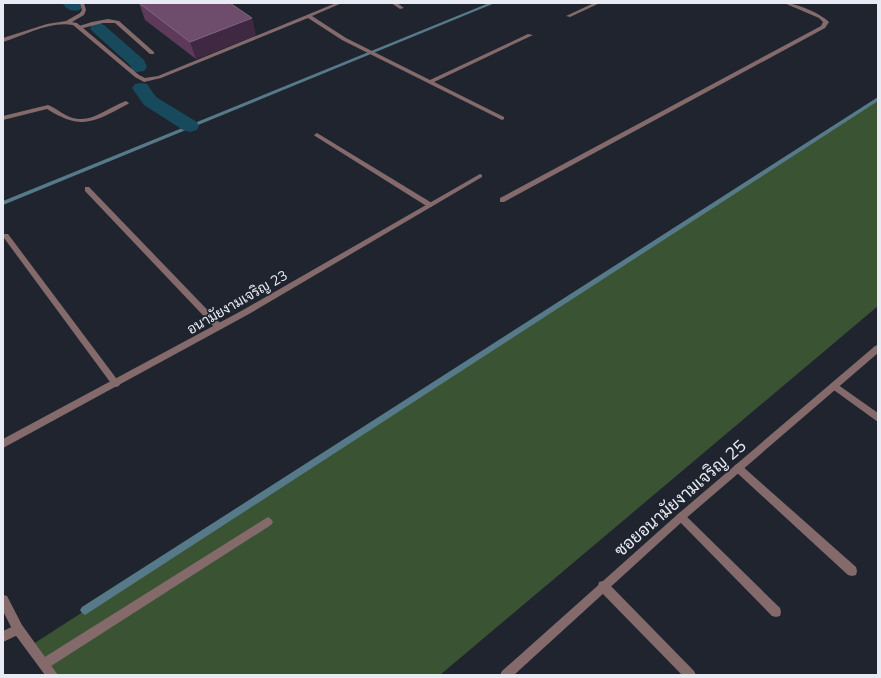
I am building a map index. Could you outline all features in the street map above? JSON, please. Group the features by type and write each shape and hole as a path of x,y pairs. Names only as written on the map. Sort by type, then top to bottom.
{"street":[{"path":"3,40 55,24 68,22 82,14 84,10 82,3"},
{"path":"322,3 329,8"},
{"path":"68,22 79,27 137,76 144,80 159,77 340,3"},
{"path":"393,3 402,8"},
{"path":"568,16 598,3"},
{"path":"502,200 823,27 826,22 821,18 786,3"},
{"path":"308,16 356,44 502,118"},
{"path":"79,27 103,21 117,22 152,53"},
{"path":"429,82 530,35"},
{"path":"3,118 48,107 72,121 81,122 93,120 126,103"},
{"path":"317,135 430,205"},
{"name":"อนามัยงามเจริญ 23","path":"3,444 219,327 480,176"},
{"path":"86,189 219,327"},
{"path":"6,236 116,384"},
{"name":"ซอยอนามัยงามเจริญ 25","path":"506,675 681,517 878,348"},
{"path":"834,386 878,418"},
{"path":"738,468 852,571"},
{"path":"681,517 776,612"},
{"path":"44,664 268,522"},
{"path":"603,586 690,675"},
{"path":"3,600 18,629 52,675"},
{"path":"3,637 18,629"}],"green space":[{"path":"878,99 878,306 440,675 46,675 27,648"}],"building":[{"path":"139,3 230,3 252,18 190,42"}],"waterway":[{"path":"70,3 75,7"},
{"path":"3,203 493,3"},
{"path":"98,28 138,64 138,67"},
{"path":"141,88 150,101 190,126"},
{"path":"85,610 878,99"}]}
